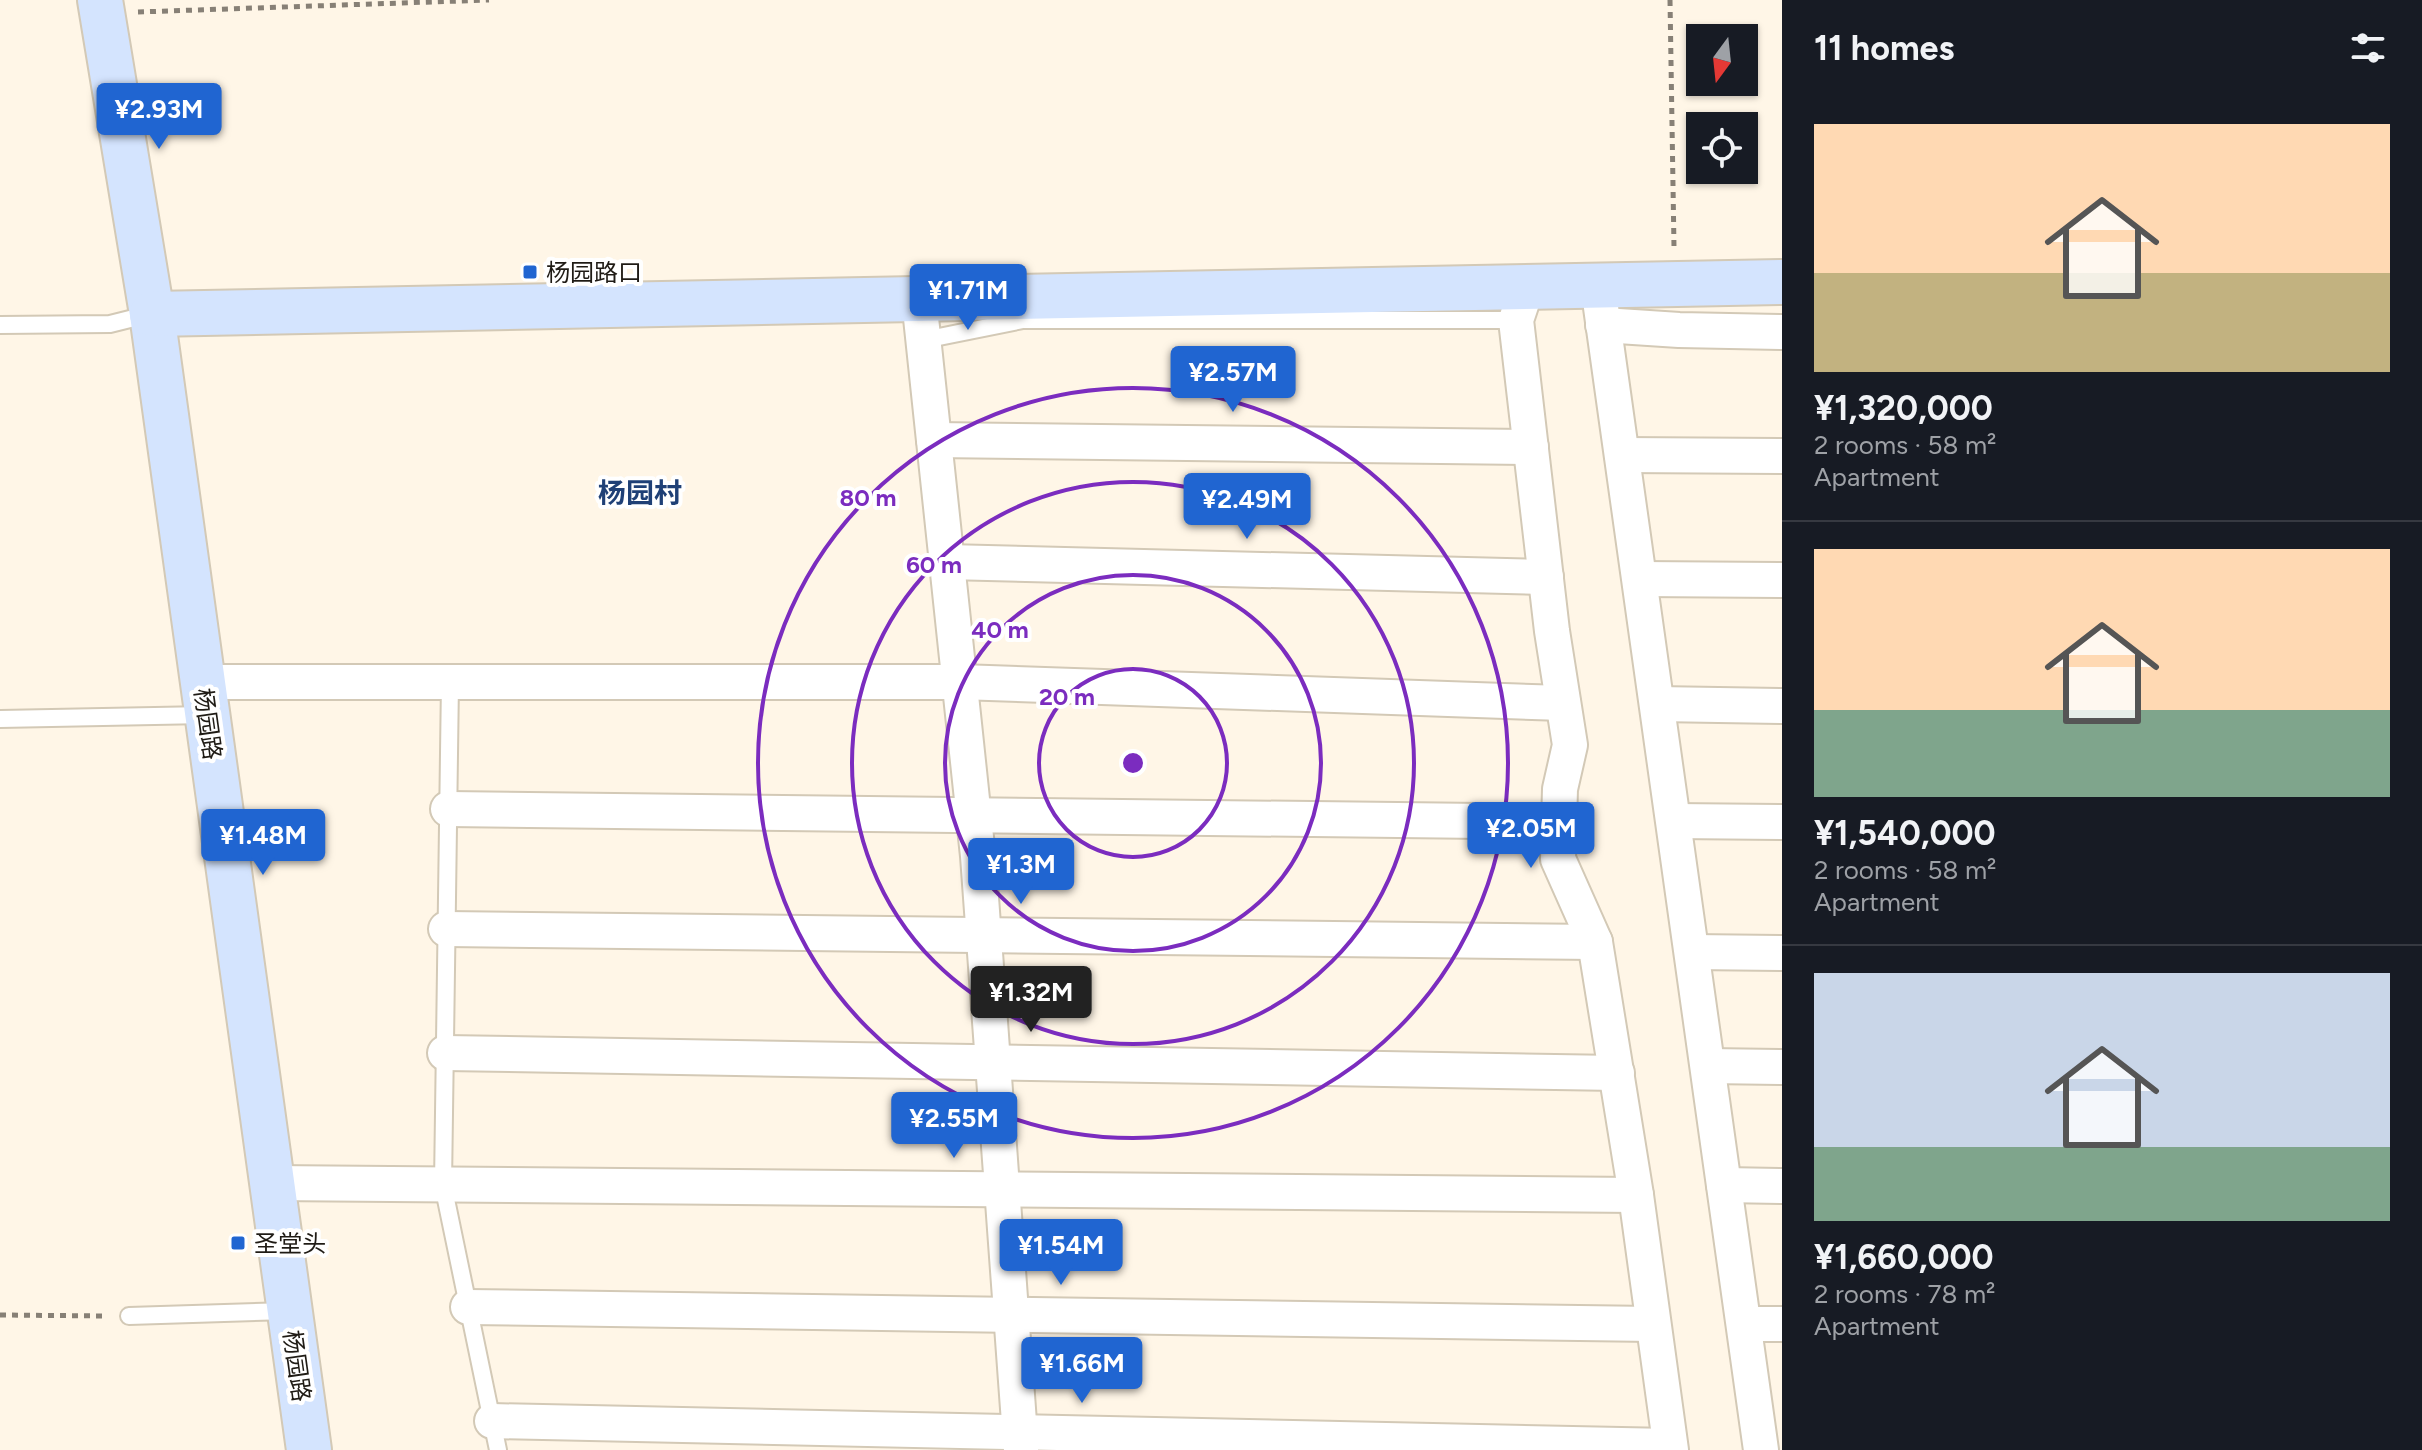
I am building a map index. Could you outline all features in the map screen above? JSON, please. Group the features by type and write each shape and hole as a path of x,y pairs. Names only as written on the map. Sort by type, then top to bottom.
{"street":[{"name":"杨园路","path":"101,6 152,314 309,1450"},
{"path":"152,314 922,320 1521,304 1601,305 1674,284 1782,282"},
{"path":"495,1436 1670,1448 1636,1195 1595,942 1558,859 1560,789 1570,745 1531,447 1521,304"},
{"path":"1601,305 1679,330 1782,332"},
{"path":"1601,305 1761,1450"},
{"path":"922,320 974,815 1020,1441"},
{"path":"934,440 1531,447"},
{"path":"1622,455 1782,456"},
{"path":"947,562 1546,577"},
{"path":"1640,579 1782,580"},
{"path":"204,698 450,682 960,682 1563,703"},
{"path":"1657,704 1782,706"},
{"path":"448,809 1559,822"},
{"path":"1674,821 1782,822"},
{"path":"446,929 1595,942"},
{"path":"1692,952 1782,953"},
{"path":"445,1053 1617,1073"},
{"path":"1708,1066 1782,1067"},
{"path":"271,1183 1636,1195"},
{"path":"1724,1185 1782,1186"},
{"path":"468,1307 1653,1324"},
{"path":"1744,1324 1782,1324"}],"lane":[{"path":"0,325 110,324 152,314"},
{"path":"450,682 443,1185 495,1436"},
{"path":"0,719 204,698"},
{"path":"129,1316 289,1311"}],"path":[{"path":"101,6 489,0"},
{"path":"1670,0 1674,284"},
{"path":"0,1315 129,1316"}],"place":[{"name":"杨园路口","path":"530,272"},
{"name":"圣堂头","path":"238,1243"}],"district":[{"name":"杨园村","path":"640,493"}]}
